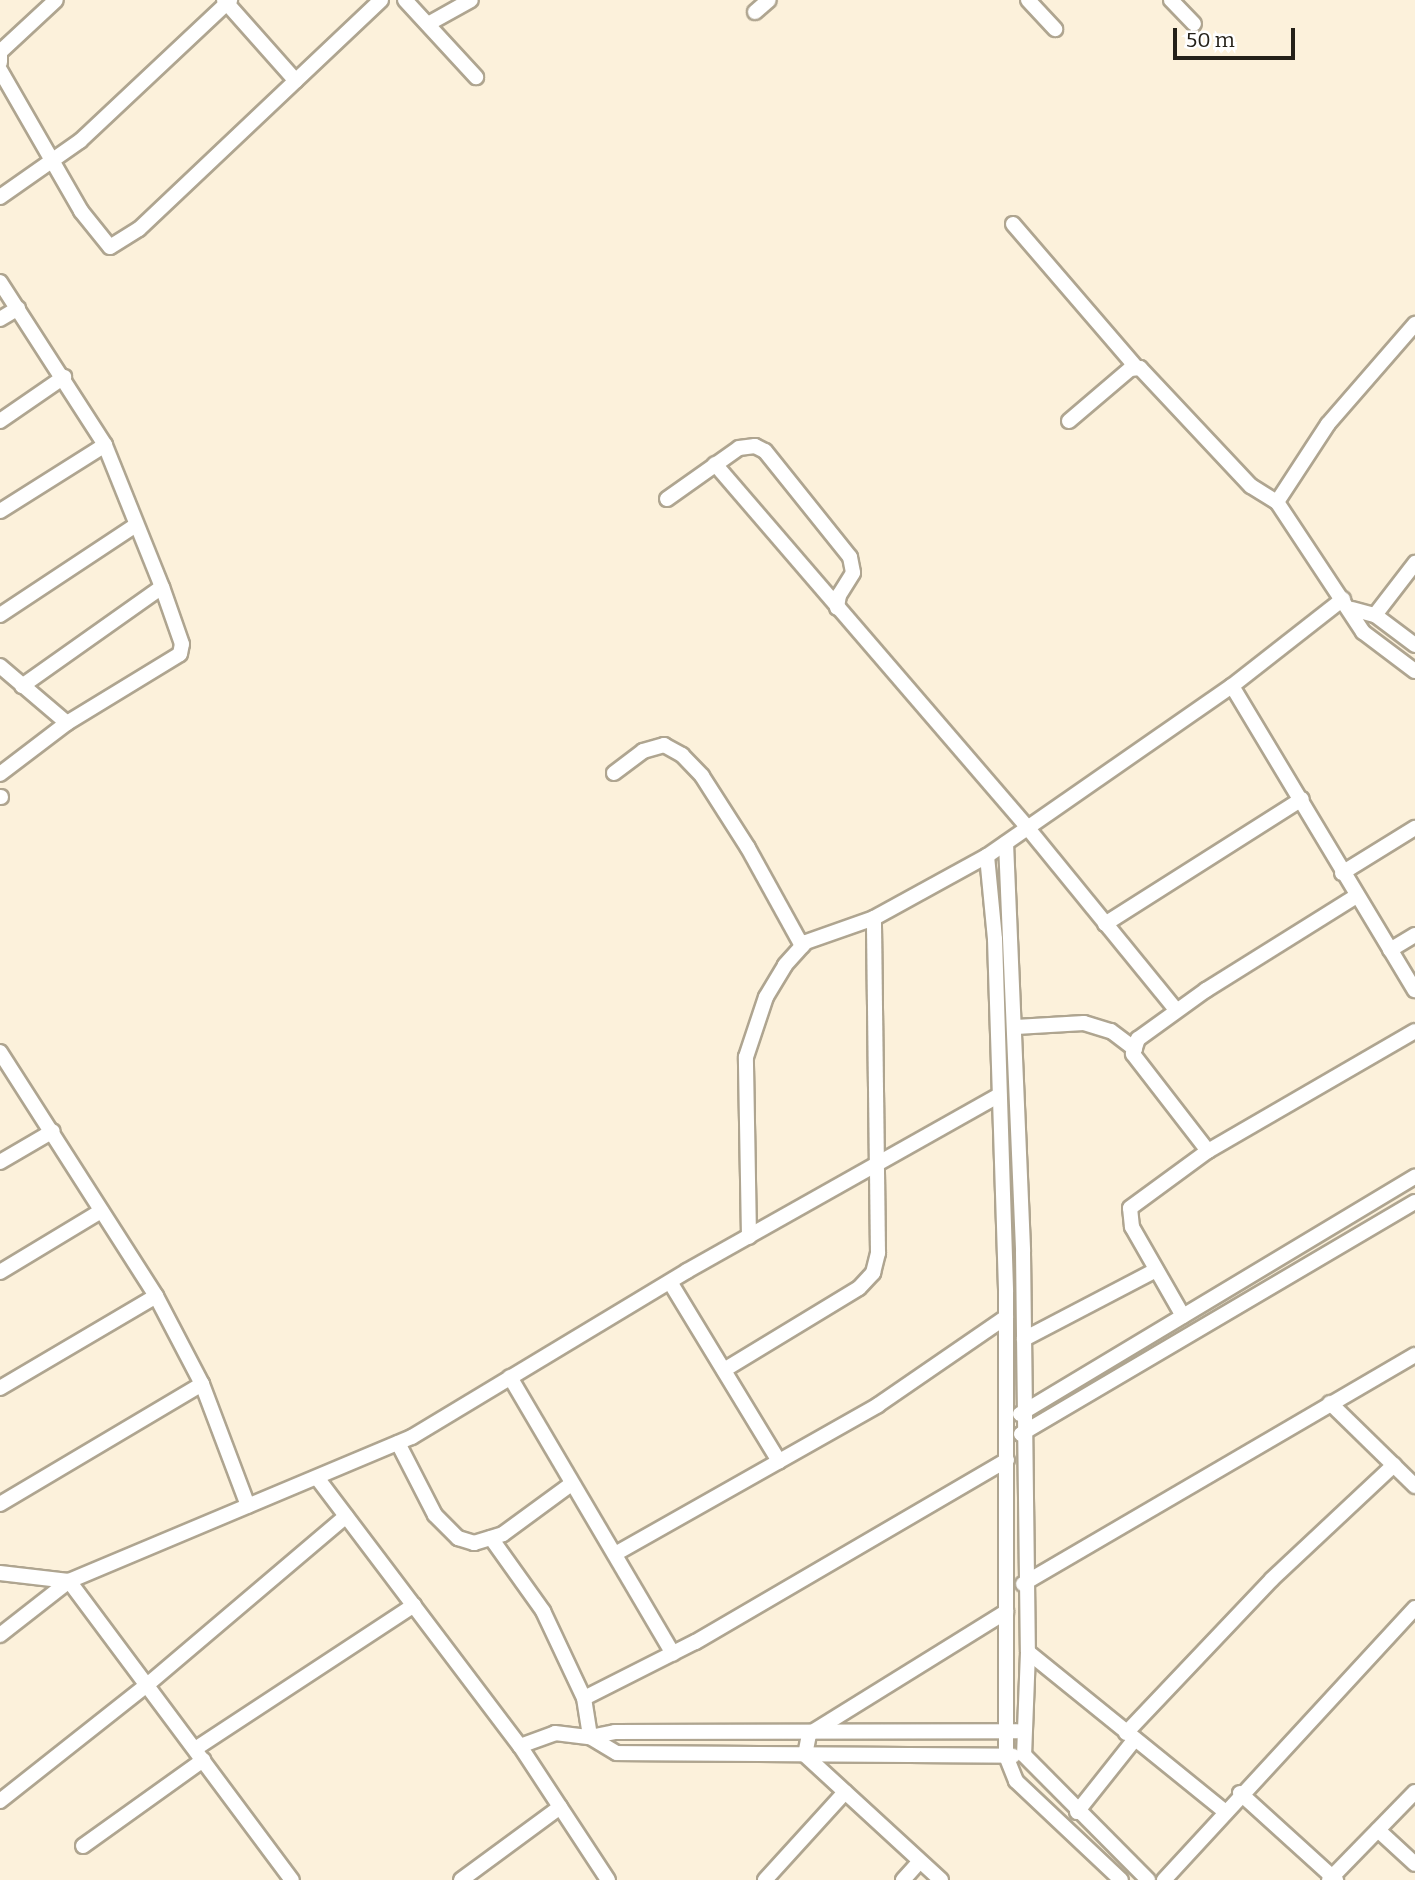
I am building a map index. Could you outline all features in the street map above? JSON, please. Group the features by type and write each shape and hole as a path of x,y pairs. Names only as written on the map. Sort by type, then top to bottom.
{"street":[{"path":"0,62 0,52 56,0"},
{"path":"0,70 95,235 110,247 139,229 381,0"},
{"path":"405,0 476,77"},
{"path":"428,24 471,0"},
{"path":"755,12 769,0"},
{"path":"1028,0 1055,29"},
{"path":"1171,0 1194,24"},
{"path":"0,197 52,162 227,1 296,82"},
{"path":"1013,224 1136,367 1251,486 1277,502 1347,604 1363,632 1415,671"},
{"path":"0,282 64,377 105,445 182,644 180,654 67,723 0,774"},
{"path":"0,319 18,308"},
{"path":"1277,502 1328,424 1415,324"},
{"path":"1069,421 1136,367"},
{"path":"0,421 64,377"},
{"path":"0,511 105,445"},
{"path":"667,499 715,464 748,446 765,451 850,557 853,573 839,595 837,608"},
{"path":"715,464 1027,827 1176,1010"},
{"path":"0,615 136,525"},
{"path":"1375,615 1415,563"},
{"path":"22,686 162,587"},
{"path":"1347,604 1375,615 1415,645"},
{"path":"749,1237 746,1057 766,997 802,946 847,924 874,918 987,856 1347,604"},
{"path":"0,666 67,723"},
{"path":"1232,685 1302,799 1355,897 1415,990"},
{"path":"614,773 643,751 664,745 682,755 702,776 748,848 802,946"},
{"path":"1105,924 1302,799"},
{"path":"1342,873 1415,828"},
{"path":"1006,843 1016,1027 1026,1410 1028,1653 1024,1755 1077,1812 1148,1880"},
{"path":"987,856 995,940 1006,1317 1006,1612 1009,1731 1006,1756 1016,1781 1121,1880"},
{"path":"1208,1151 1133,1054 1138,1039 1176,1010 1355,897"},
{"path":"723,1370 859,1288 873,1273 878,1253 874,918"},
{"path":"1390,950 1415,935"},
{"path":"1016,1027 1084,1023 1111,1031 1135,1049"},
{"path":"1183,1316 1132,1227 1130,1208 1208,1151 1415,1031"},
{"path":"0,1052 53,1130 156,1296 202,1384 248,1506"},
{"path":"0,1635 69,1581 318,1479 398,1443 670,1282 876,1168 999,1095"},
{"path":"0,1162 53,1130"},
{"path":"1007,1422 1415,1177"},
{"path":"1007,1442 1415,1202"},
{"path":"0,1272 102,1211"},
{"path":"1024,1339 1156,1270"},
{"path":"670,1282 779,1461"},
{"path":"0,1388 156,1296"},
{"path":"615,1554 878,1405 1006,1317"},
{"path":"1006,1593 1415,1355"},
{"path":"510,1377 673,1654"},
{"path":"0,1504 202,1384"},
{"path":"1329,1403 1415,1486"},
{"path":"398,1443 435,1515 458,1538 474,1543 503,1534 571,1484"},
{"path":"584,1698 673,1654 1007,1460"},
{"path":"1077,1812 1131,1736 1254,1598 1394,1465"},
{"path":"318,1479 520,1746 608,1880"},
{"path":"0,1801 147,1685 346,1516"},
{"path":"491,1538 542,1611 584,1698 590,1737 617,1754 1024,1755"},
{"path":"0,1573 69,1581 292,1880"},
{"path":"83,1846 199,1755 414,1605"},
{"path":"1164,1880 1240,1793 1415,1608"},
{"path":"805,1755 809,1734 1006,1612"},
{"path":"1028,1653 1224,1811"},
{"path":"520,1746 555,1733 590,1737 615,1732 809,1734 1025,1731"},
{"path":"805,1755 941,1880"},
{"path":"765,1880 845,1792"},
{"path":"1240,1793 1332,1879 1415,1792"},
{"path":"461,1880 560,1807"},
{"path":"1378,1830 1415,1864"},
{"path":"903,1880 920,1861"}]}
